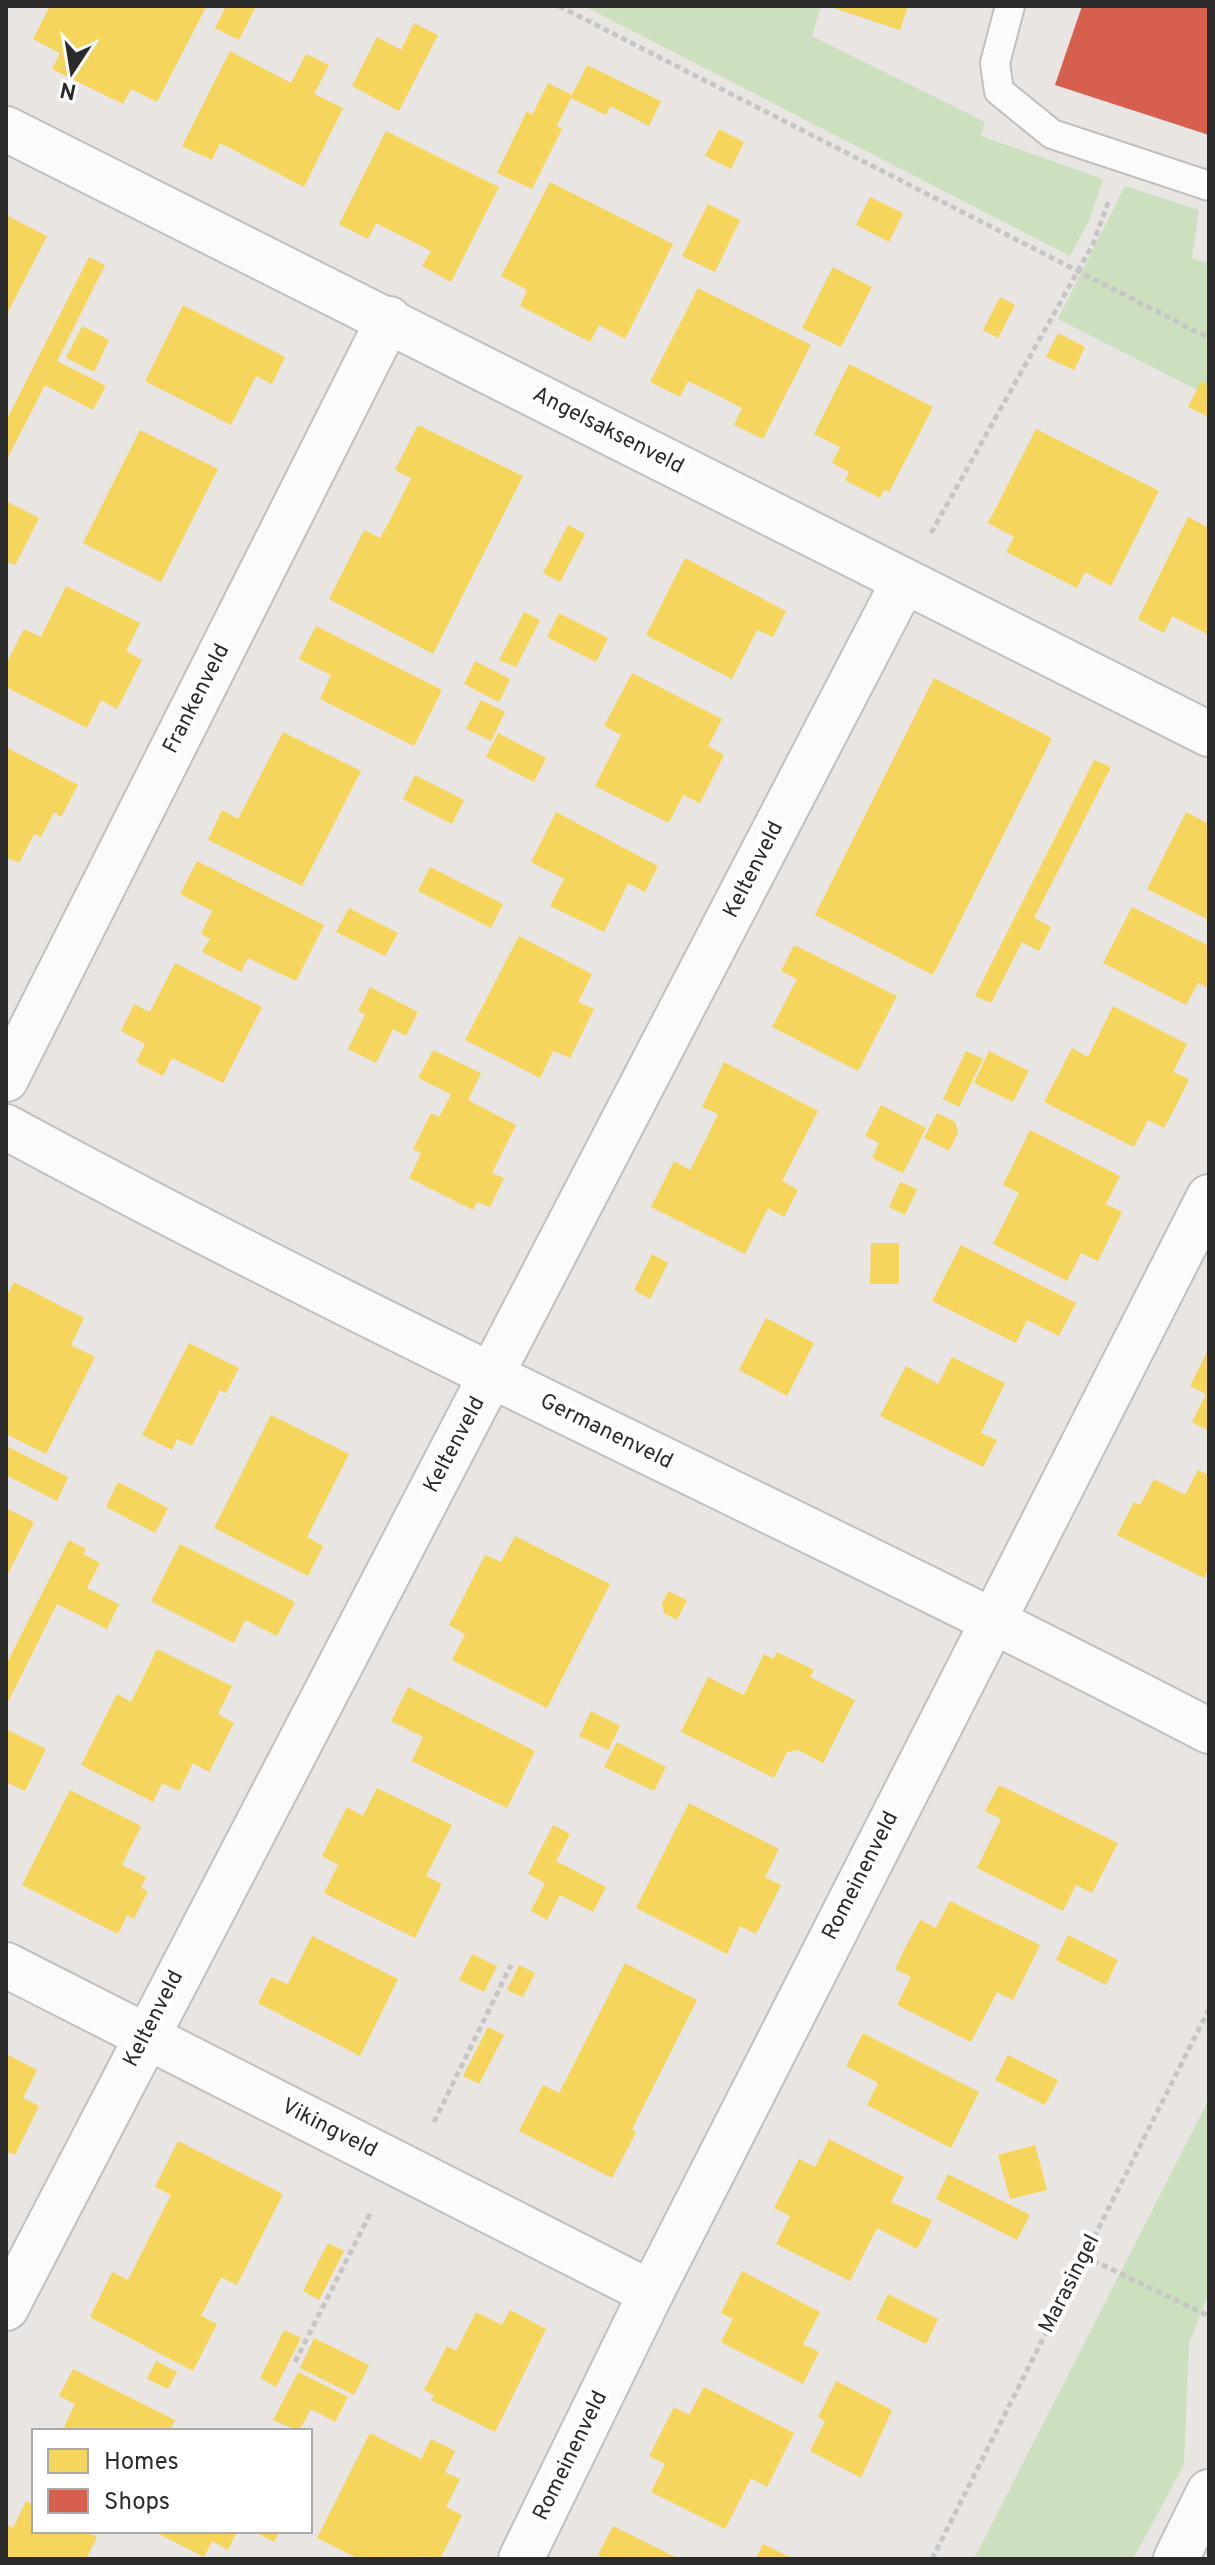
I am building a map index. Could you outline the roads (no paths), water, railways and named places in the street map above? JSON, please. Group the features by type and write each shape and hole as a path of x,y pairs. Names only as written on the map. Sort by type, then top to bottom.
{"street":[{"name":"Angelsaksenveld","path":"6,129 389,319 903,583 1209,734"},
{"name":"Frankenveld","path":"6,1079 389,319"},
{"name":"Keltenveld","path":"6,2308 145,2035 903,583"},
{"name":"Germanenveld","path":"6,1127 195,1230 491,1377 992,1618 1209,1731"},
{"name":"Romeinenveld","path":"521,2559 651,2293 1209,1197"},
{"name":"Vikingveld","path":"6,1965 651,2293"},
{"path":"1176,2559 1209,2492"}],"lane":[{"path":"1010,6 995,63 999,91 1052,134 1209,186"}]}
